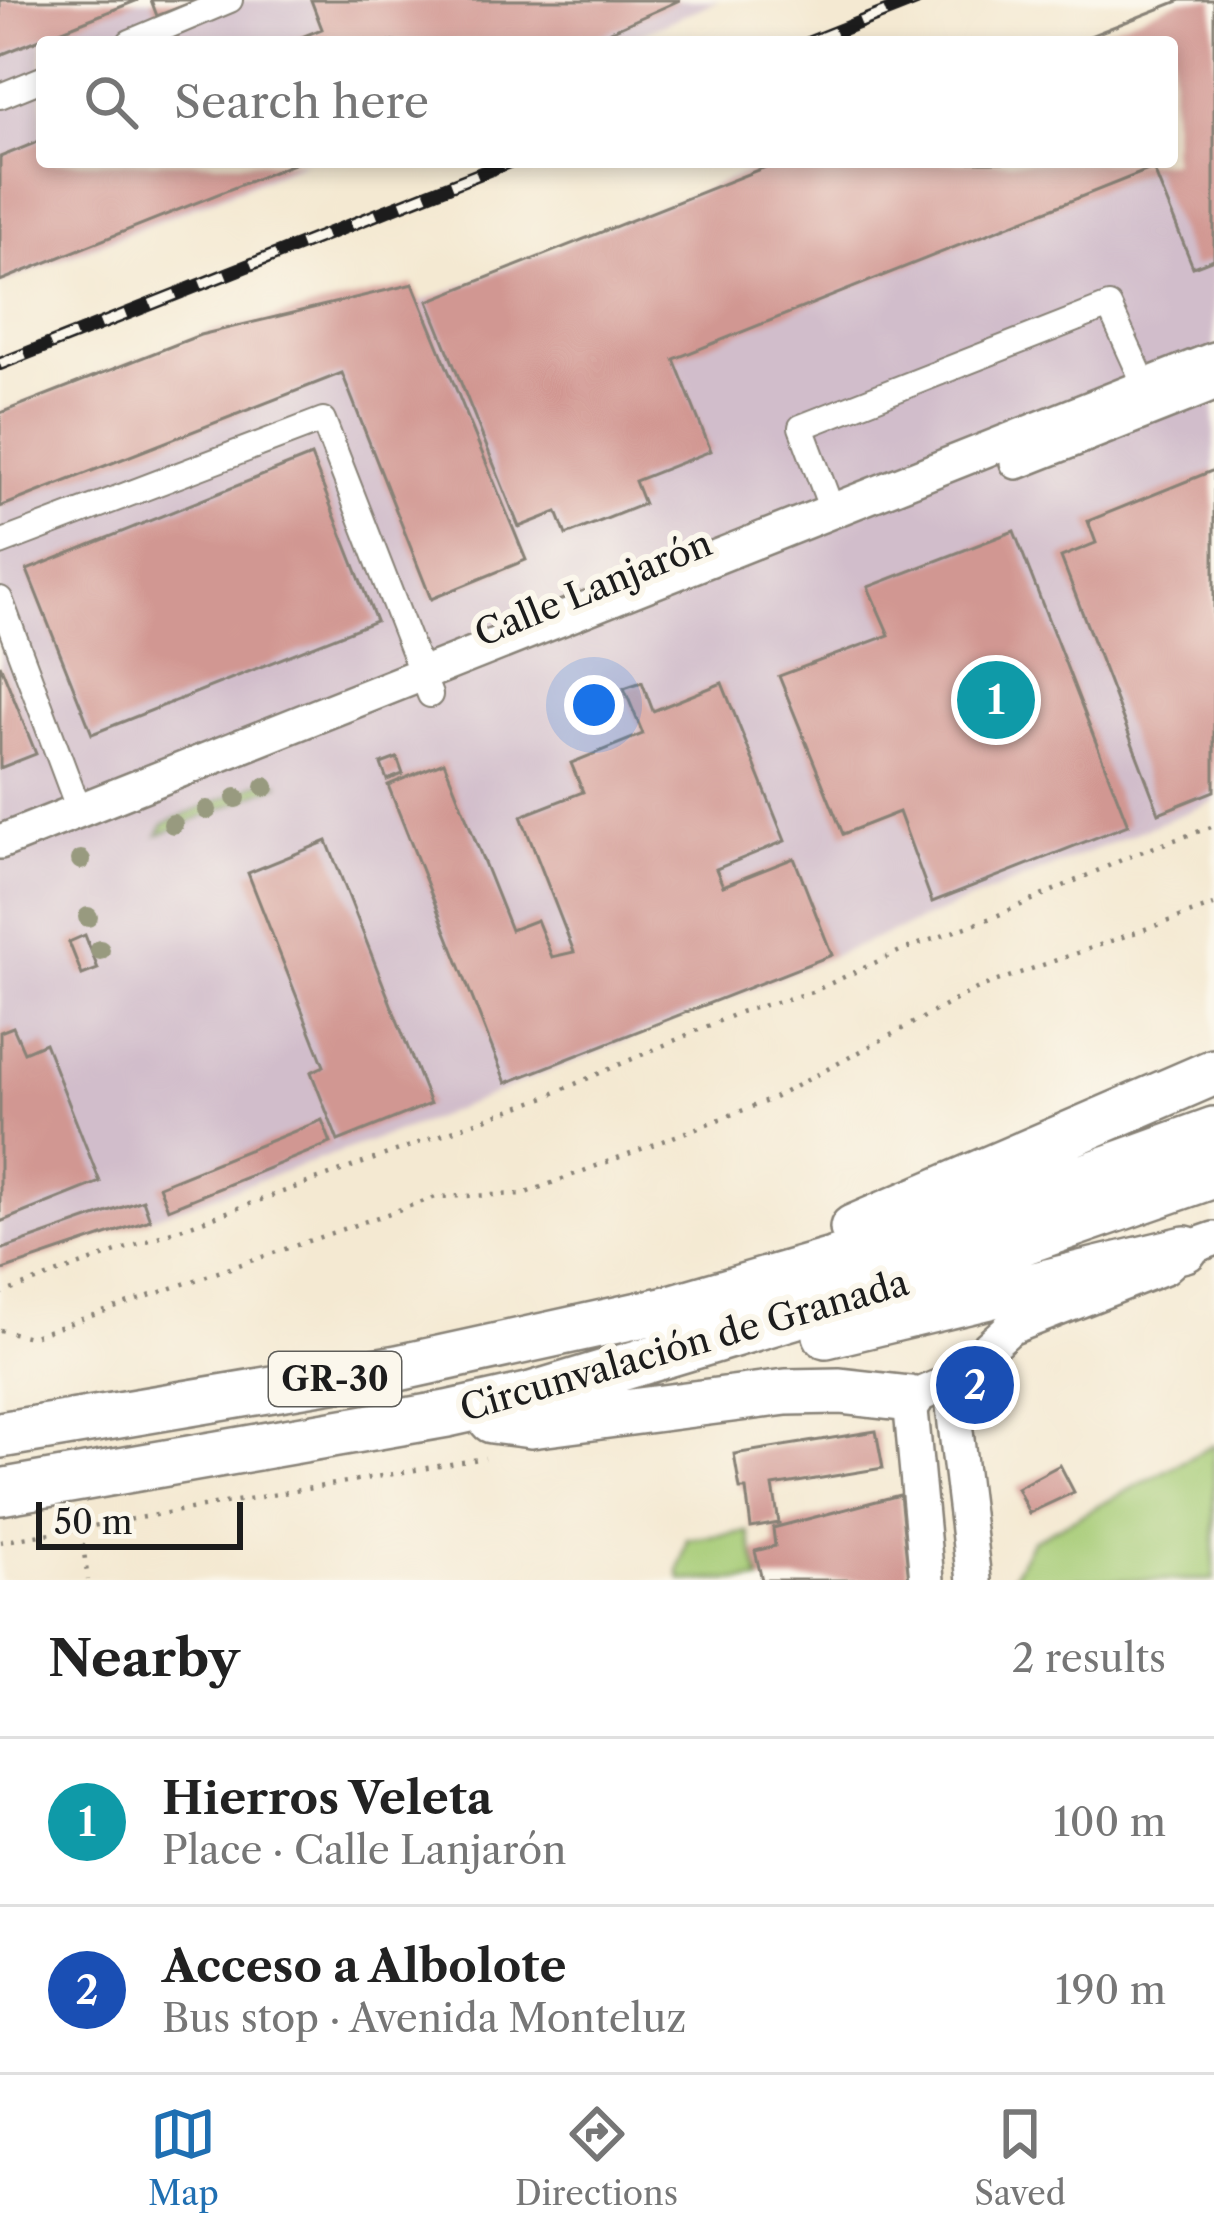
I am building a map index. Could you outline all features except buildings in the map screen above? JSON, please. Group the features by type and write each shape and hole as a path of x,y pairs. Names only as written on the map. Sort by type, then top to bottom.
{"highway":[{"path":"667,1309 715,1275 805,1248 1214,1072"},
{"name":"Circunvalación de Granada","path":"0,1435 378,1371 667,1309 935,1231 1214,1130"},
{"name":"Circunvalación de Granada","path":"0,1492 447,1414 600,1376 910,1281 1214,1174"},
{"path":"600,1376 657,1378 1199,1244"},
{"path":"447,1414 531,1425 786,1392 930,1390"}],"street":[{"path":"144,36 230,0"},
{"path":"0,96 36,81"},
{"path":"832,513 801,427 1109,306 1145,385"},
{"name":"Calle Lanjarón","path":"0,865 832,513 1214,359"},
{"name":"Calle Lanjarón","path":"0,842 427,685 1214,384"},
{"path":"0,544 322,420 427,685"},
{"path":"0,599 79,810"},
{"path":"930,1390 1010,1328 1165,1267 1199,1244"},
{"path":"927,1580 930,1390"},
{"path":"930,1390 974,1580"}],"path":[{"path":"0,1294 543,1098 740,1012 812,992 900,951 1214,826"},
{"path":"0,1330 30,1337 436,1197 524,1194 770,1100 980,987 1214,905"},
{"path":"0,1542 488,1457"},
{"path":"81,1531 88,1580"}],"shaded area":[{"path":"0,0 719,0 636,36 36,36 36,168 292,168 0,284"},
{"path":"1214,0 1214,801 430,1120 0,1271 0,412 207,332 405,289 412,305 758,168 1178,168 1178,36"}],"green space":[{"path":"270,779 279,784 158,835 164,824"},
{"path":"1214,1445 1214,1580 1011,1580 1032,1541"},
{"path":"748,1532 760,1580 681,1580 687,1539"}],"railway":[{"path":"825,36 916,0"},
{"path":"0,364 494,168"}],"place":[{"name":"Hierros Veleta","path":"996,700"},
{"name":"Acceso a Albolote","path":"975,1385"}]}
